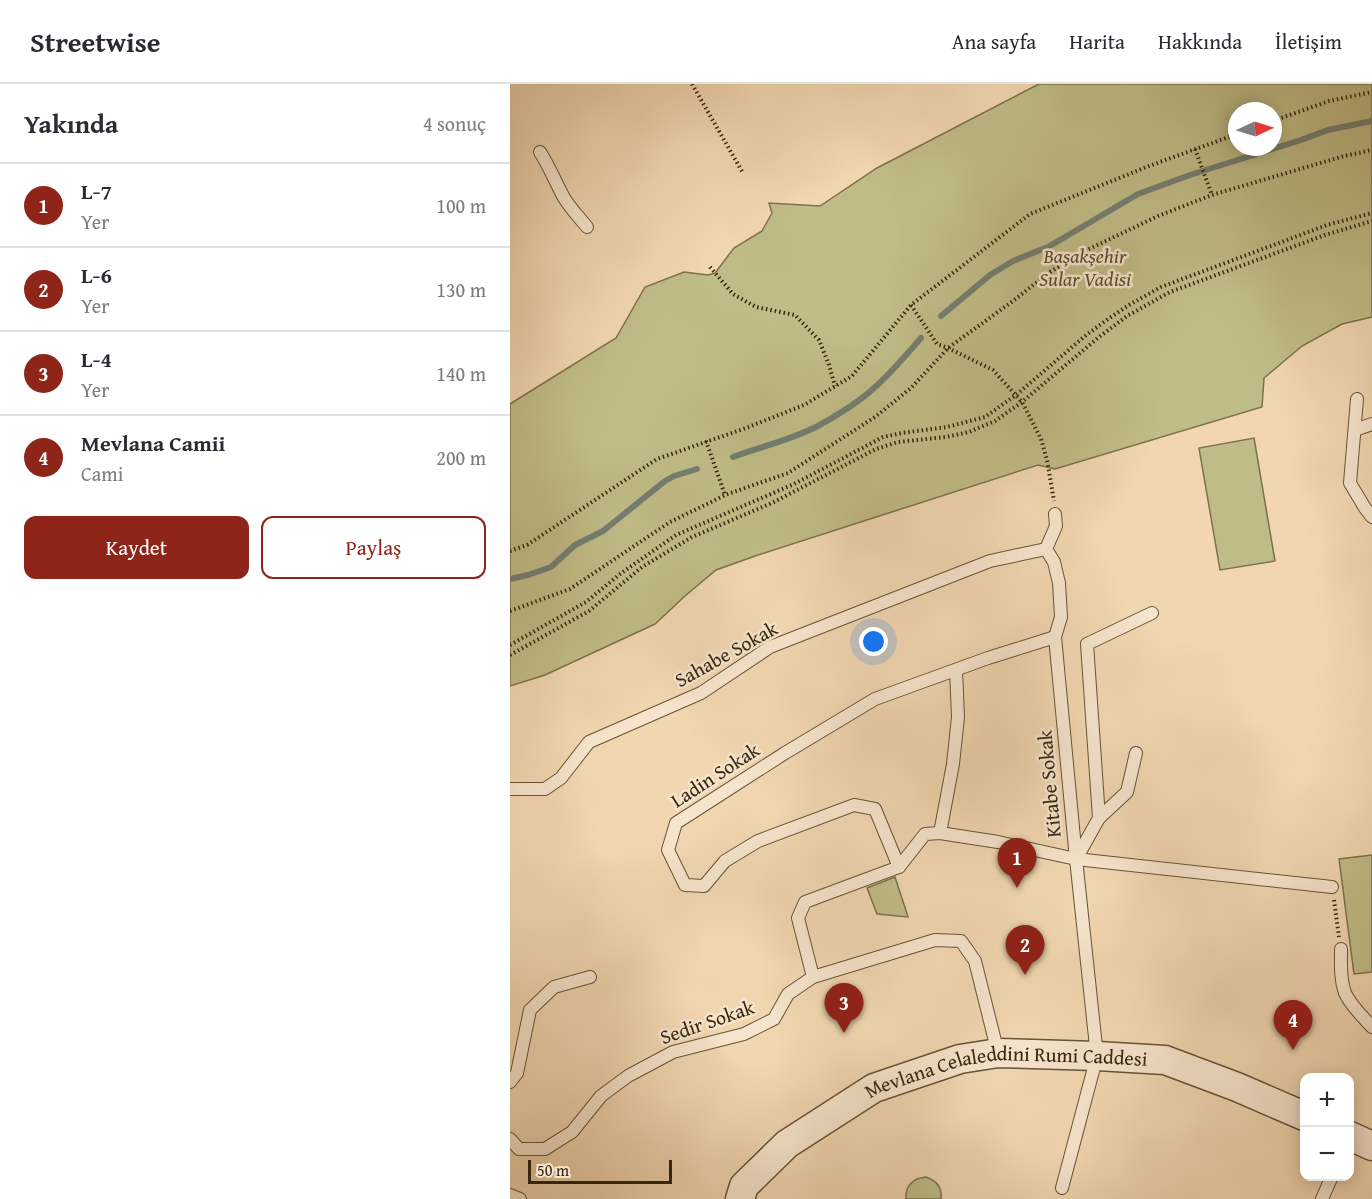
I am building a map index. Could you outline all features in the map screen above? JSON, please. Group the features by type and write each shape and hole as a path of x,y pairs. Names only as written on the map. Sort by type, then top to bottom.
{"street":[{"name":"Mevlana Celaleddini Rumi Caddesi","path":"740,1199 744,1186 787,1144 874,1088 960,1059 998,1053 1165,1060 1237,1086 1300,1114"},
{"path":"1354,1138 1372,1146"}],"lane":[{"path":"540,152 563,196 587,227"},
{"path":"1357,399 1350,483 1372,517"},
{"path":"1355,430 1372,424"},
{"path":"1046,549 1056,526 1055,514"},
{"name":"Kitabe Sokak","path":"1046,549 1054,562 1059,583 1061,617 1055,637 1097,1056"},
{"name":"Sahabe Sokak","path":"510,789 545,789 561,778 589,742 701,693 770,647 990,561 1046,549"},
{"path":"1099,818 1087,644 1152,614"},
{"name":"Ladin Sokak","path":"899,867 875,809 854,805 758,841 725,861 704,886 685,885 668,850 676,823 875,699 988,658 1055,637"},
{"path":"940,833 956,741 958,717 956,670"},
{"path":"1076,859 1099,818 1126,792 1136,753"},
{"path":"813,977 798,918 805,902 899,867 925,834 940,833 998,842 1076,859 1332,887"},
{"name":"Sedir Sokak","path":"510,1139 519,1149 545,1149 572,1132 601,1096 628,1076 673,1052 744,1034 774,1019 788,994 813,977 935,940 961,941 975,961 998,1053"},
{"path":"1341,950 1342,979 1346,993 1352,1005 1372,1027"},
{"path":"512,1076 530,1010 554,987 590,977"},
{"path":"1062,1188 1097,1056"},
{"path":"1322,1199 1330,1181"},
{"path":"510,1195 520,1199"}],"path":[{"path":"692,84 743,173"},
{"path":"1282,118 1329,101 1372,92"},
{"path":"510,550 527,545 657,459 804,405 852,376 911,306 1030,214 1228,137"},
{"path":"1195,149 1212,195"},
{"path":"510,611 570,589 670,522 725,495 788,473 875,417 911,388 948,348 1013,302 1050,272 1089,249 1158,216 1212,195 1344,156 1372,150"},
{"path":"510,645 586,602 620,574 676,535 794,484 883,437 902,432 947,427 985,417 1016,395 1108,319 1161,287 1327,225 1372,213"},
{"path":"510,655 589,611 642,567 692,537 772,503 876,449 898,442 969,432 995,421 1022,402 1108,330 1127,316 1170,292 1324,235 1372,221"},
{"path":"710,267 733,294 756,307 795,315 819,340 835,386"},
{"path":"911,306 937,344 993,370 1022,402 1041,439 1047,460 1055,514"},
{"path":"706,441 725,495"},
{"path":"1332,887 1341,950"}],"green space":[{"name":"Başakşehir Sular Vadisi","path":"1039,84 1372,84 1372,317 1342,324 1302,346 1264,378 1262,407 1055,469 1038,465 716,570 655,624 545,675 510,686 510,404 616,338 645,287 684,272 708,275 715,273 734,248 762,231 772,213 769,203 820,206 877,168"},
{"path":"1254,438 1275,561 1220,570 1199,448"},
{"path":"1372,855 1372,972 1354,974 1339,859"},
{"path":"895,877 908,917 877,914 867,888"},
{"path":"926,1177 938,1185 941,1199 906,1199 907,1190 911,1184 917,1179"}],"waterway":[{"path":"941,316 990,275 1013,261 1048,247 1138,194 1328,130 1372,121"},
{"path":"733,457 785,440 824,423 861,399 898,364 921,338"},
{"path":"510,579 551,567 575,545 603,531 665,481 697,469"}],"place":[{"name":"L-7","path":"1017,888"},
{"name":"L-6","path":"1025,975"},
{"name":"L-4","path":"844,1033"},
{"name":"Mevlana Camii","path":"1293,1050"}]}
